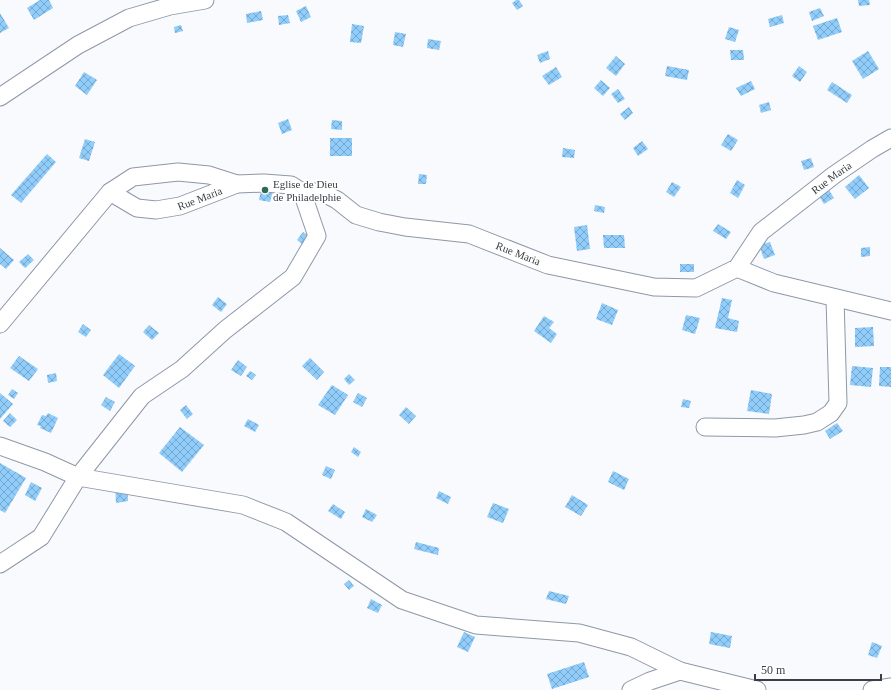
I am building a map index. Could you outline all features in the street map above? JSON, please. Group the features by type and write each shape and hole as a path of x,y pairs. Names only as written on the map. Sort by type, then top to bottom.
{"street":[{"path":"0,98 78,46 129,18 170,6 205,0"},
{"name":"Rue Maria","path":"110,192 137,208 156,210 180,206 237,184 264,183 291,185 302,192 321,192 337,200 356,215 379,222 405,227 469,234 548,265 654,287 696,288 737,268 760,232 834,175 891,138"},
{"path":"0,324 110,192 133,177 178,172 209,175 237,184"},
{"path":"0,564 41,537 78,477 142,396 182,369 225,330 293,277 317,236 302,192"},
{"path":"737,268 774,283 891,311"},
{"path":"705,427 790,427 817,422 831,413 838,403 835,298"},
{"path":"0,446 45,462 78,477 243,505 286,522 402,600 476,625 579,634 631,648 680,671 758,690"},
{"path":"631,690 650,681 680,671"},
{"path":"872,690 891,687"}],"building":[{"path":"40,0 49,0 53,8 34,20 27,8"},
{"path":"519,0 523,6 517,10 512,3"},
{"path":"858,0 869,0 870,5 859,6"},
{"path":"306,6 311,17 301,22 296,11"},
{"path":"820,8 824,16 812,21 809,12"},
{"path":"261,11 263,20 247,23 246,14"},
{"path":"0,13 9,28 0,33"},
{"path":"288,15 290,23 279,25 278,16"},
{"path":"782,15 784,23 770,27 768,19"},
{"path":"837,18 842,32 818,40 813,26"},
{"path":"352,24 364,26 361,43 350,42"},
{"path":"181,25 183,31 175,33 174,27"},
{"path":"729,27 739,30 735,42 725,39"},
{"path":"395,32 406,34 403,47 393,45"},
{"path":"428,39 441,41 439,50 427,48"},
{"path":"730,50 743,50 744,60 731,60"},
{"path":"548,51 550,59 540,63 537,55"},
{"path":"868,51 879,69 863,79 852,61"},
{"path":"616,56 625,64 616,76 606,68"},
{"path":"667,66 689,70 687,80 665,76"},
{"path":"799,66 807,72 800,82 792,76"},
{"path":"556,67 562,77 549,85 542,76"},
{"path":"84,72 97,80 87,95 75,86"},
{"path":"601,80 610,88 603,96 594,88"},
{"path":"751,81 755,89 741,96 736,88"},
{"path":"832,82 852,95 847,103 827,90"},
{"path":"618,89 625,99 618,103 611,94"},
{"path":"769,102 771,110 761,113 759,105"},
{"path":"629,107 633,113 625,120 620,114"},
{"path":"288,119 292,130 282,134 278,123"},
{"path":"332,120 342,121 342,130 331,129"},
{"path":"728,134 738,140 731,151 721,145"},
{"path":"330,138 352,138 352,156 330,156"},
{"path":"85,139 95,142 89,161 79,158"},
{"path":"642,141 648,149 638,156 633,148"},
{"path":"563,148 575,150 574,158 562,157"},
{"path":"47,154 56,162 21,203 11,195"},
{"path":"811,158 814,167 804,170 801,161"},
{"path":"419,174 427,175 426,184 418,184"},
{"path":"859,175 869,188 855,199 845,187"},
{"path":"737,180 745,185 738,198 730,193"},
{"path":"672,182 681,187 674,197 666,192"},
{"path":"262,185 274,188 270,202 259,200"},
{"path":"829,190 834,198 824,204 819,196"},
{"path":"595,205 605,207 604,213 594,211"},
{"path":"718,224 731,232 726,239 713,231"},
{"path":"587,225 590,249 577,251 574,227"},
{"path":"303,232 309,236 302,244 297,240"},
{"path":"603,235 624,235 625,248 604,248"},
{"path":"770,242 775,255 764,259 759,245"},
{"path":"870,247 870,256 861,257 861,248"},
{"path":"0,248 14,260 6,269 0,264"},
{"path":"28,254 34,260 25,268 19,262"},
{"path":"680,264 694,264 694,272 680,272"},
{"path":"218,297 227,304 221,312 212,305"},
{"path":"722,298 732,300 728,318 739,321 737,332 715,328"},
{"path":"602,303 618,310 612,325 596,319"},
{"path":"686,315 700,318 695,334 682,330"},
{"path":"544,316 554,322 549,328 557,334 551,343 534,331"},
{"path":"83,324 91,330 86,337 78,332"},
{"path":"149,325 159,333 152,340 143,332"},
{"path":"873,327 874,346 855,347 855,328"},
{"path":"119,354 135,366 119,388 103,375"},
{"path":"19,356 38,369 29,381 10,368"},
{"path":"310,358 324,372 317,380 302,366"},
{"path":"238,360 247,367 241,376 231,370"},
{"path":"852,366 873,368 871,387 850,385"},
{"path":"880,367 891,367 891,387 879,386"},
{"path":"250,371 256,375 252,380 246,376"},
{"path":"56,373 57,381 48,383 47,375"},
{"path":"349,374 355,380 349,385 344,379"},
{"path":"332,385 348,395 335,415 318,405"},
{"path":"12,389 18,393 14,399 8,395"},
{"path":"751,390 772,394 769,414 747,411"},
{"path":"0,393 13,404 0,419"},
{"path":"358,393 367,398 362,407 353,402"},
{"path":"106,397 115,402 110,411 101,405"},
{"path":"683,399 691,401 689,408 681,407"},
{"path":"186,405 193,414 187,419 180,410"},
{"path":"406,407 416,416 409,424 399,415"},
{"path":"10,413 17,420 10,427 3,421"},
{"path":"48,413 58,418 51,433 37,425 42,415 46,416"},
{"path":"248,419 259,425 255,432 244,426"},
{"path":"837,423 843,431 830,439 825,431"},
{"path":"180,427 204,445 182,472 159,453"},
{"path":"354,447 361,452 358,457 351,452"},
{"path":"0,463 26,478 5,513 0,510"},
{"path":"326,466 335,470 331,479 322,475"},
{"path":"613,471 629,479 624,490 608,482"},
{"path":"31,482 42,488 35,501 25,495"},
{"path":"127,484 128,501 116,503 115,485"},
{"path":"439,491 451,497 448,504 436,498"},
{"path":"572,495 588,505 581,516 565,507"},
{"path":"493,503 509,509 503,523 487,517"},
{"path":"333,504 345,512 341,519 328,511"},
{"path":"366,509 377,515 372,522 362,517"},
{"path":"416,542 439,548 438,555 414,549"},
{"path":"349,580 354,586 349,590 344,584"},
{"path":"549,591 569,596 566,604 546,599"},
{"path":"371,599 382,605 378,613 367,608"},
{"path":"464,632 475,637 468,652 457,647"},
{"path":"711,632 732,636 730,648 709,644"},
{"path":"872,642 882,646 877,658 868,655"},
{"path":"584,662 589,677 552,689 547,674"}],"place":[{"name":"Eglise de Dieu de Philadelphie","path":"265,190"}]}
